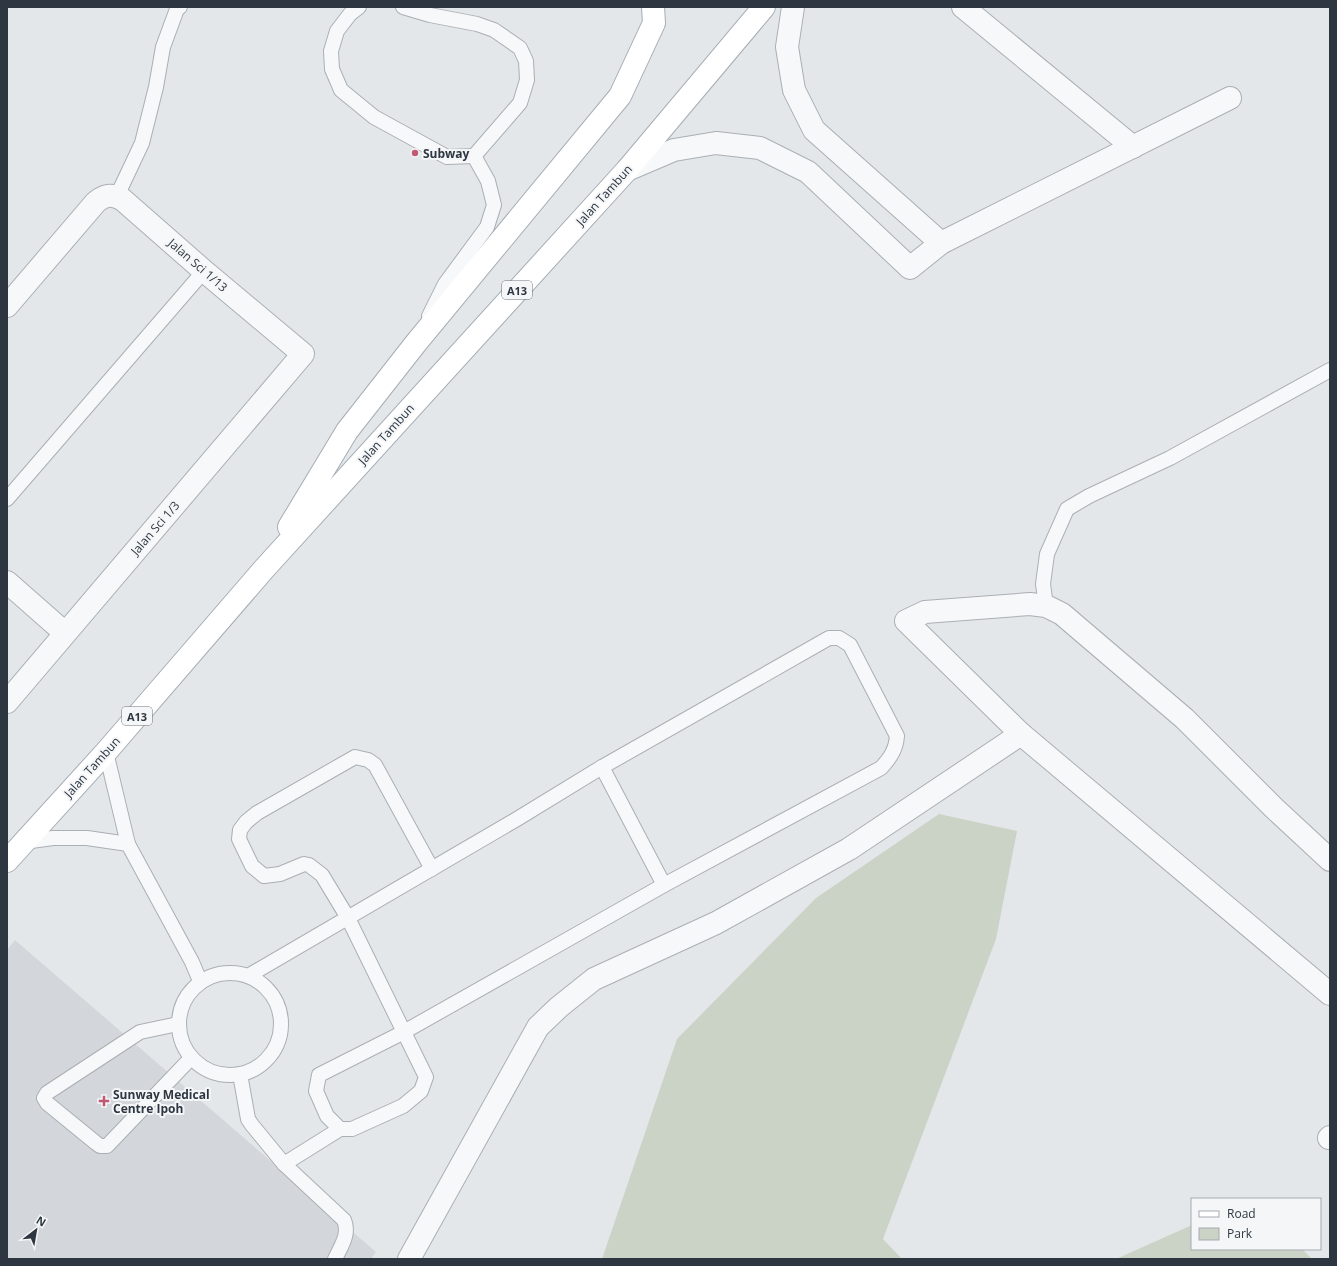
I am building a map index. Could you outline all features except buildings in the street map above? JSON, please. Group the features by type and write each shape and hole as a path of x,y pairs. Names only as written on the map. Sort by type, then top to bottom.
{"main road":[{"path":"264,569 347,431 416,343 620,96 654,23 654,7"},
{"name":"Jalan Tambun","path":"7,861 106,752 264,569 627,170 764,7"}],"street":[{"path":"793,7 787,47 794,90 814,130 941,243"},
{"path":"963,7 1133,147"},
{"path":"627,170 674,150 716,143 760,148 808,172 910,268 941,243 1230,98"},
{"path":"7,306 90,209 102,197 109,195 116,196"},
{"name":"Jalan Sci 1/13","path":"116,196 123,200 204,271 303,354"},
{"name":"Jalan Sci 1/3","path":"7,702 64,633 303,354"},
{"path":"7,582 64,633"},
{"path":"1330,860 1274,808 1185,719 1062,614 1046,606 1030,604 925,612 906,621 1021,734 1330,994"},
{"path":"409,1259 538,1027 559,1007 594,979 716,924 849,849 1021,734"}],"lane":[{"path":"116,196 142,143 156,88 163,47 177,9 180,7"},
{"path":"359,7 350,14 337,31 331,51 332,68 341,90 374,117 447,157 474,156 520,103 527,80 526,61 523,54 520,48 494,30 477,24 430,15 403,7"},
{"path":"416,343 446,284 487,227 494,205 488,181 474,156"},
{"path":"7,499 204,271"},
{"path":"1046,606 1043,584 1047,554 1068,509 1089,496 1170,458 1330,370"},
{"path":"248,976 432,869 602,767 830,638 839,638 850,645 897,736 896,746 891,757 881,768 664,885 402,1032 319,1075 316,1091 327,1116 340,1129"},
{"path":"106,752 128,844 192,962 200,981"},
{"path":"284,1164 340,1129 352,1129 403,1106 421,1091 426,1077 402,1032 348,918 322,875 309,865 304,864 280,874 264,876 252,866 239,839 240,830 257,812 355,757 368,760 375,765 432,869"},
{"path":"602,767 664,885"},
{"path":"24,842 53,838 87,838 128,844"},
{"path":"224,972 248,976 268,990 280,1012 280,1036 275,1048 268,1058 259,1066 240,1074 223,1075 211,1072 200,1066 191,1058 179,1036 178,1024 184,999 191,989 200,981 224,972"},
{"path":"178,1024 140,1032 46,1093 44,1098 47,1103 96,1143 100,1146 107,1146 191,1058"},
{"path":"240,1074 248,1119 284,1164 344,1220 346,1233 335,1259"}],"shaded area":[{"name":"Sunway Medical Centre Ipoh","path":"15,940 376,1252 371,1259 7,1259 7,950"}],"green space":[{"path":"939,814 1017,831 996,939 883,1239 902,1259 602,1259 677,1039 816,898"},
{"path":"1191,1225 1191,1250 1303,1250 1312,1259 1116,1259"}],"place":[{"name":"Subway","path":"415,153"},
{"name":"Sunway Medical Centre Ipoh","path":"104,1101"}]}
